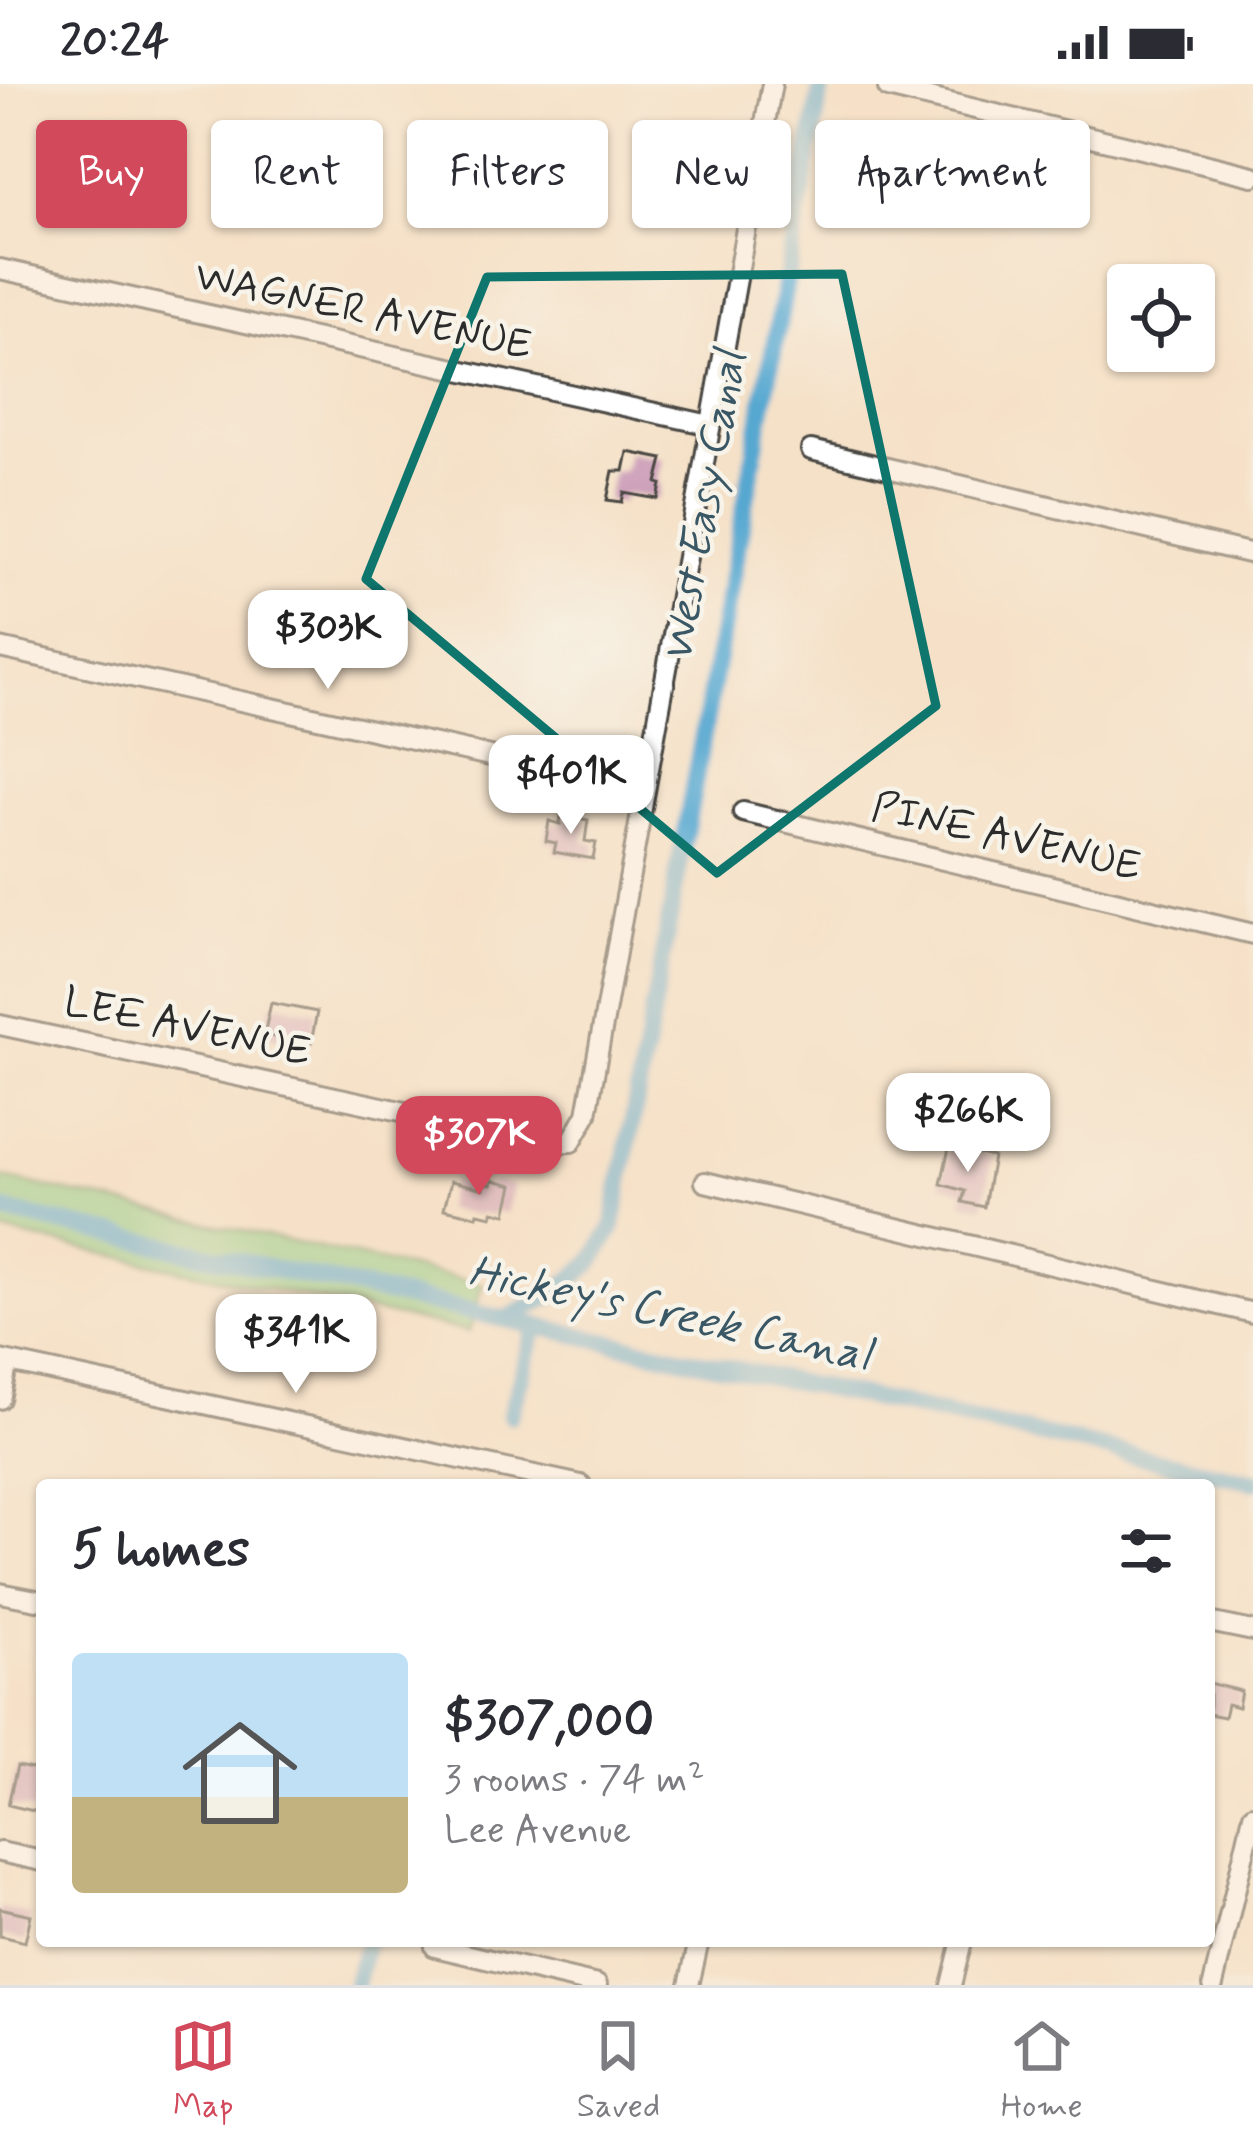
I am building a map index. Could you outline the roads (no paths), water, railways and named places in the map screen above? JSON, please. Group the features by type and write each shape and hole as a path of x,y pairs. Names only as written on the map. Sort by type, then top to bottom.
{"street":[{"path":"0,647 644,790 772,84"},
{"path":"888,88 1253,176"},
{"name":"WAGNER AVENUE","path":"0,269 710,425"},
{"path":"811,450 1253,554"},
{"name":"LEE AVENUE","path":"0,1025 550,1144 571,1142 587,1114 644,790"},
{"name":"PINE AVENUE","path":"743,812 1253,934"},
{"path":"705,1182 1253,1313"},
{"path":"0,1399 4,1361 553,1479"},
{"path":"0,1593 36,1600"},
{"path":"1215,1623 1253,1631"},
{"path":"1213,1985 1253,1815"},
{"path":"0,1852 36,1860"},
{"path":"435,1947 597,1985"},
{"path":"689,1985 698,1947"},
{"path":"951,1985 960,1947"}],"waterway":[{"name":"West Easy Canal","path":"506,1319 552,1295 592,1263 613,1227 822,84"},
{"name":"Hickey's Creek Canal","path":"0,1210 1253,1481"},
{"path":"510,1415 536,1325"},
{"path":"355,1985 365,1947"}]}
